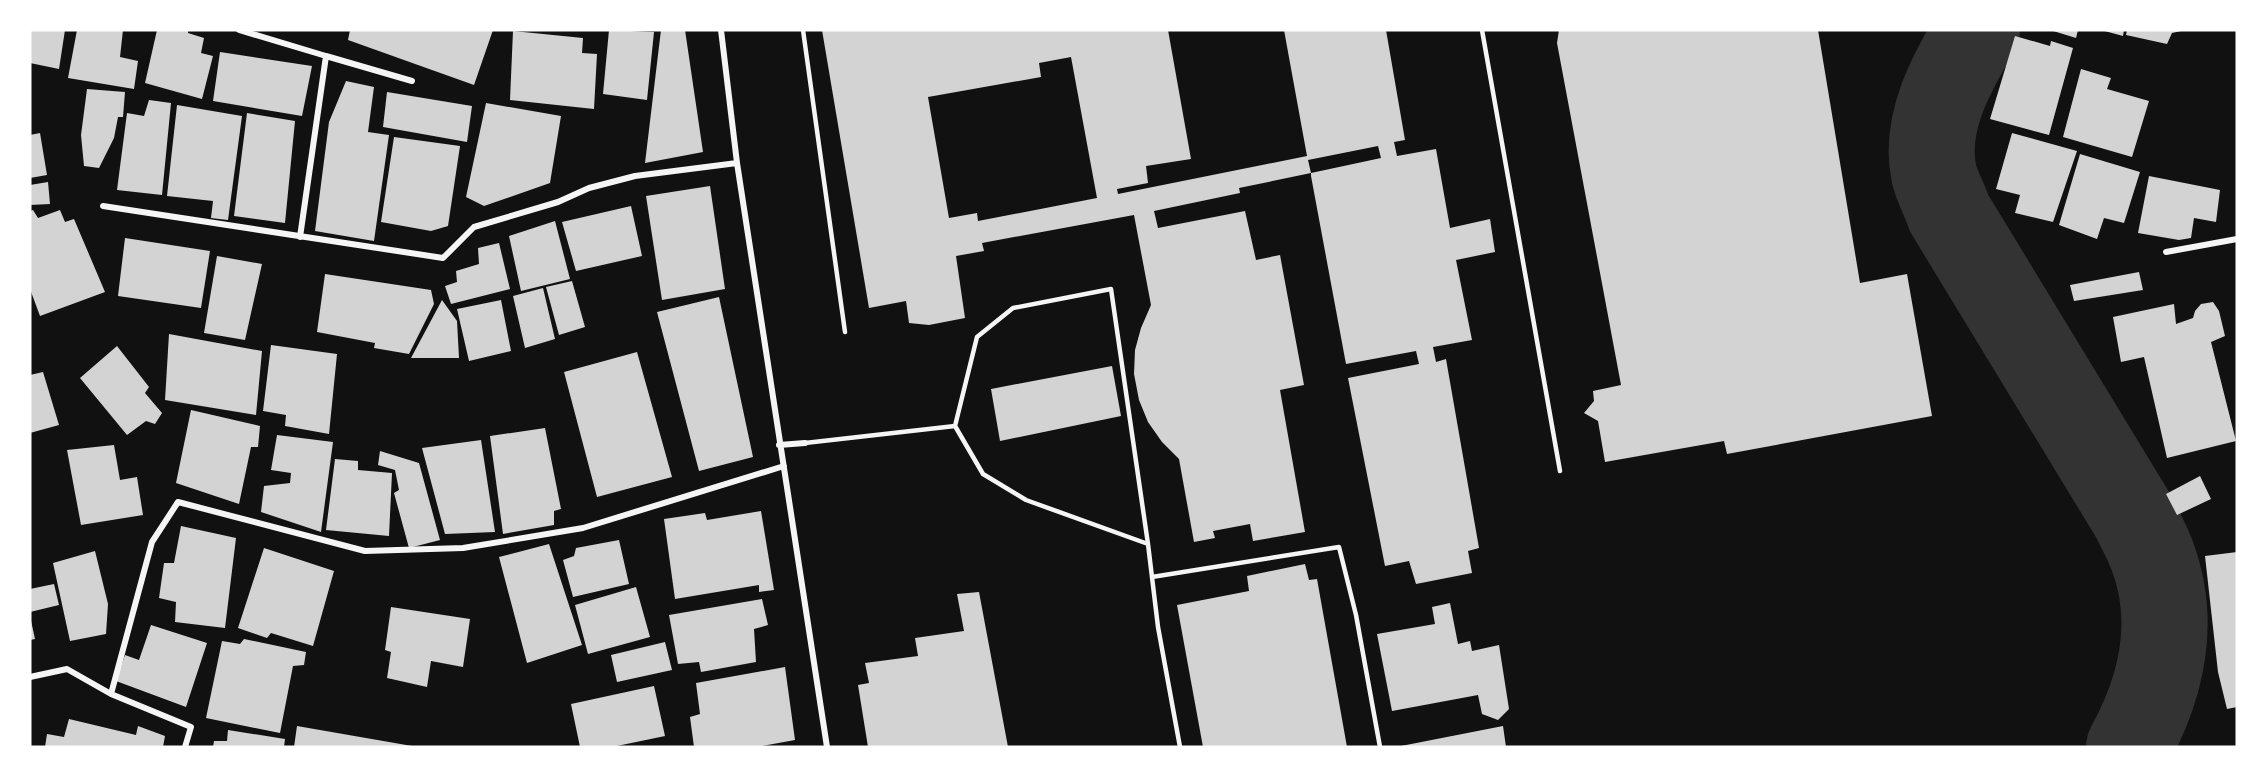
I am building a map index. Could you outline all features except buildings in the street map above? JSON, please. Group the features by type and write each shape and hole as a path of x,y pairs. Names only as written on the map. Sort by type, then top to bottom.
{"street":[{"path":"239,30 412,81"},
{"path":"721,30 737,163 827,747"},
{"path":"300,237 326,56"},
{"path":"103,206 443,258 474,226 558,202 589,188 635,176 737,163"},
{"path":"2166,252 2237,238"},
{"path":"779,445 805,443"},
{"path":"111,693 152,542 178,502 365,551 463,548 583,528 784,466"},
{"path":"30,676 67,669 111,693 191,727 185,747"}],"lane":[{"path":"803,30 845,332"},
{"path":"1482,30 1560,471"},
{"path":"1149,544 1017,495 983,474 955,426 976,337 1013,308 1110,289 1149,544 1158,627 1180,747"},
{"path":"805,443 955,426"},
{"path":"1152,578 1339,547 1356,615 1380,747"}],"waterway":[{"path":"1977,30 1958,63 1936,117 1932,155 1934,174 1949,213 2134,517 2152,555 2160,580 2164,604 2162,653 2150,701 2129,747"}]}
